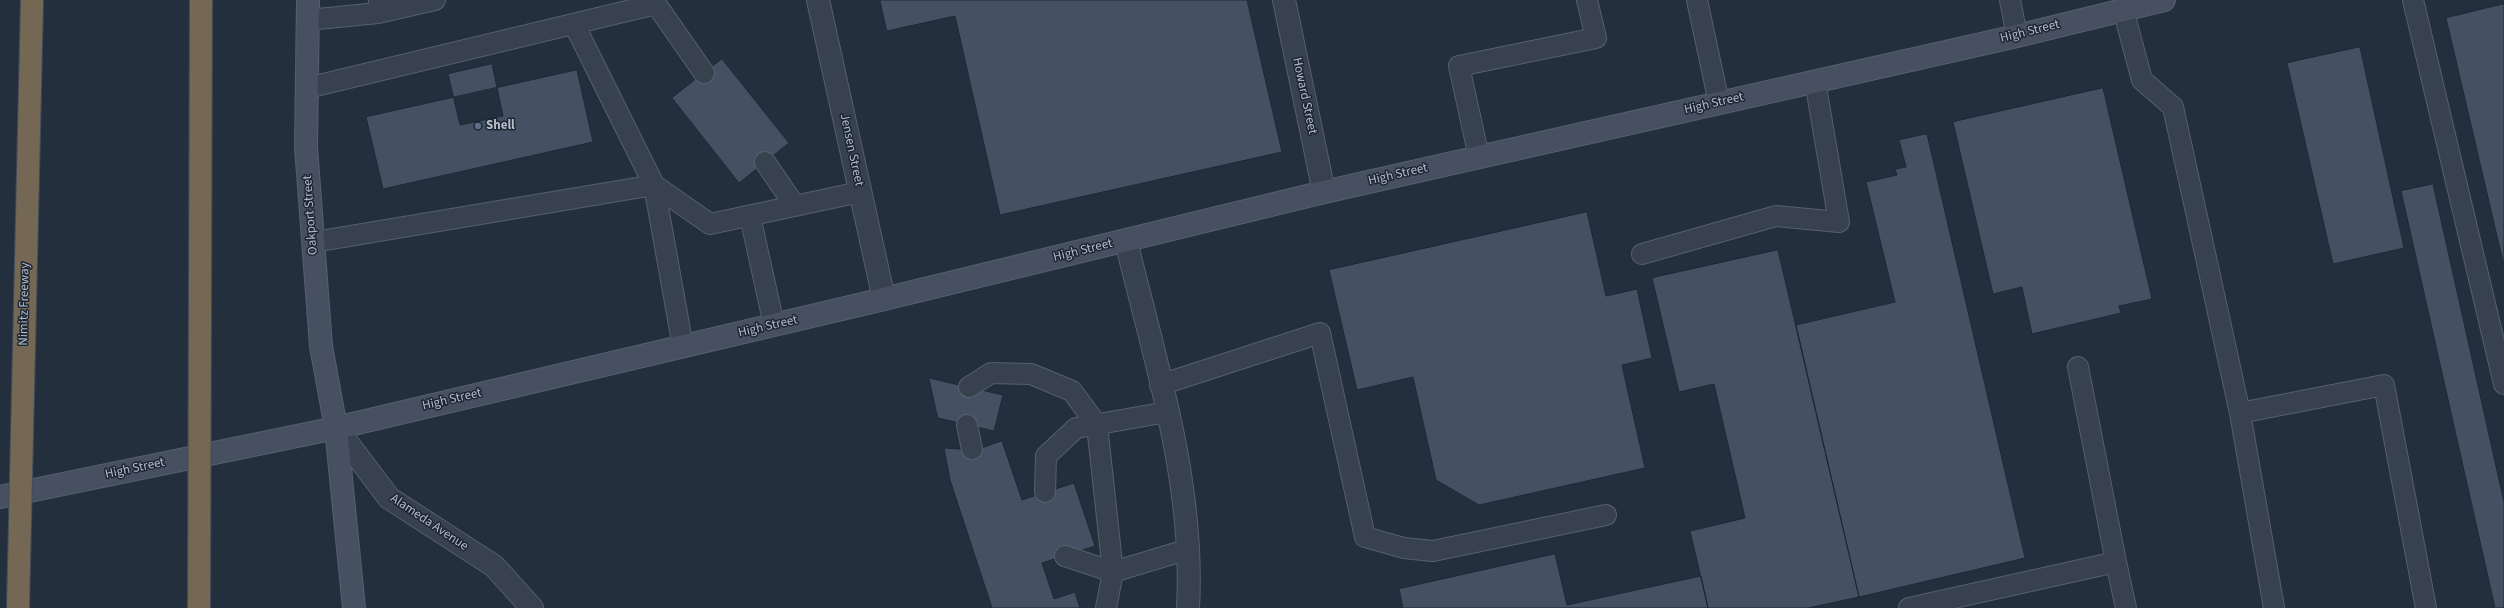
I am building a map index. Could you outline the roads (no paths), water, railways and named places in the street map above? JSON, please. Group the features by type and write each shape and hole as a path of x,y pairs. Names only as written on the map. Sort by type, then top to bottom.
{"highway":[{"name":"Nimitz Freeway","path":"18,608 32,0"},
{"path":"199,608 201,0"}],"main road":[{"name":"High Street","path":"0,497 336,428 884,299 1324,192 2017,36 2164,0"},
{"name":"Oakport Street","path":"308,10 306,147 321,346 336,428 354,608"}],"street":[{"name":"Jensen Street","path":"818,0 884,299"},
{"name":"Howard Street","path":"1284,0 1324,192"},
{"path":"1126,241 1180,467 1188,528 1188,608"},
{"name":"Alameda Avenue","path":"336,428 389,498 494,566 532,608"}],"lane":[{"path":"308,10 378,6 434,0"},
{"path":"1479,157 1459,66 1596,38 1587,0"},
{"path":"1697,0 1720,103"},
{"path":"2010,0 2017,36"},
{"path":"2412,0 2504,384"},
{"path":"307,88 656,4 704,73"},
{"path":"2123,9 2142,80 2173,107 2240,412 2274,608"},
{"path":"574,24 654,185 683,347"},
{"path":"1642,254 1776,216 1840,222 1815,81"},
{"path":"765,162 795,206"},
{"path":"314,242 654,185 710,224 860,192"},
{"path":"750,216 774,325"},
{"path":"1160,385 1320,333 1365,537 1404,548 1433,551 1606,515"},
{"path":"2078,367 2126,608"},
{"path":"969,387 991,373 1031,374 1072,391 1097,425 1113,572 1106,608"},
{"path":"2240,412 2384,385 2426,608"},
{"path":"1045,492 1046,456 1076,428 1167,412"},
{"path":"967,425 972,449"},
{"path":"1065,556 1113,572 1189,548"},
{"path":"1908,608 2116,562"}],"place":[{"name":"Shell","path":"478,126"}]}
